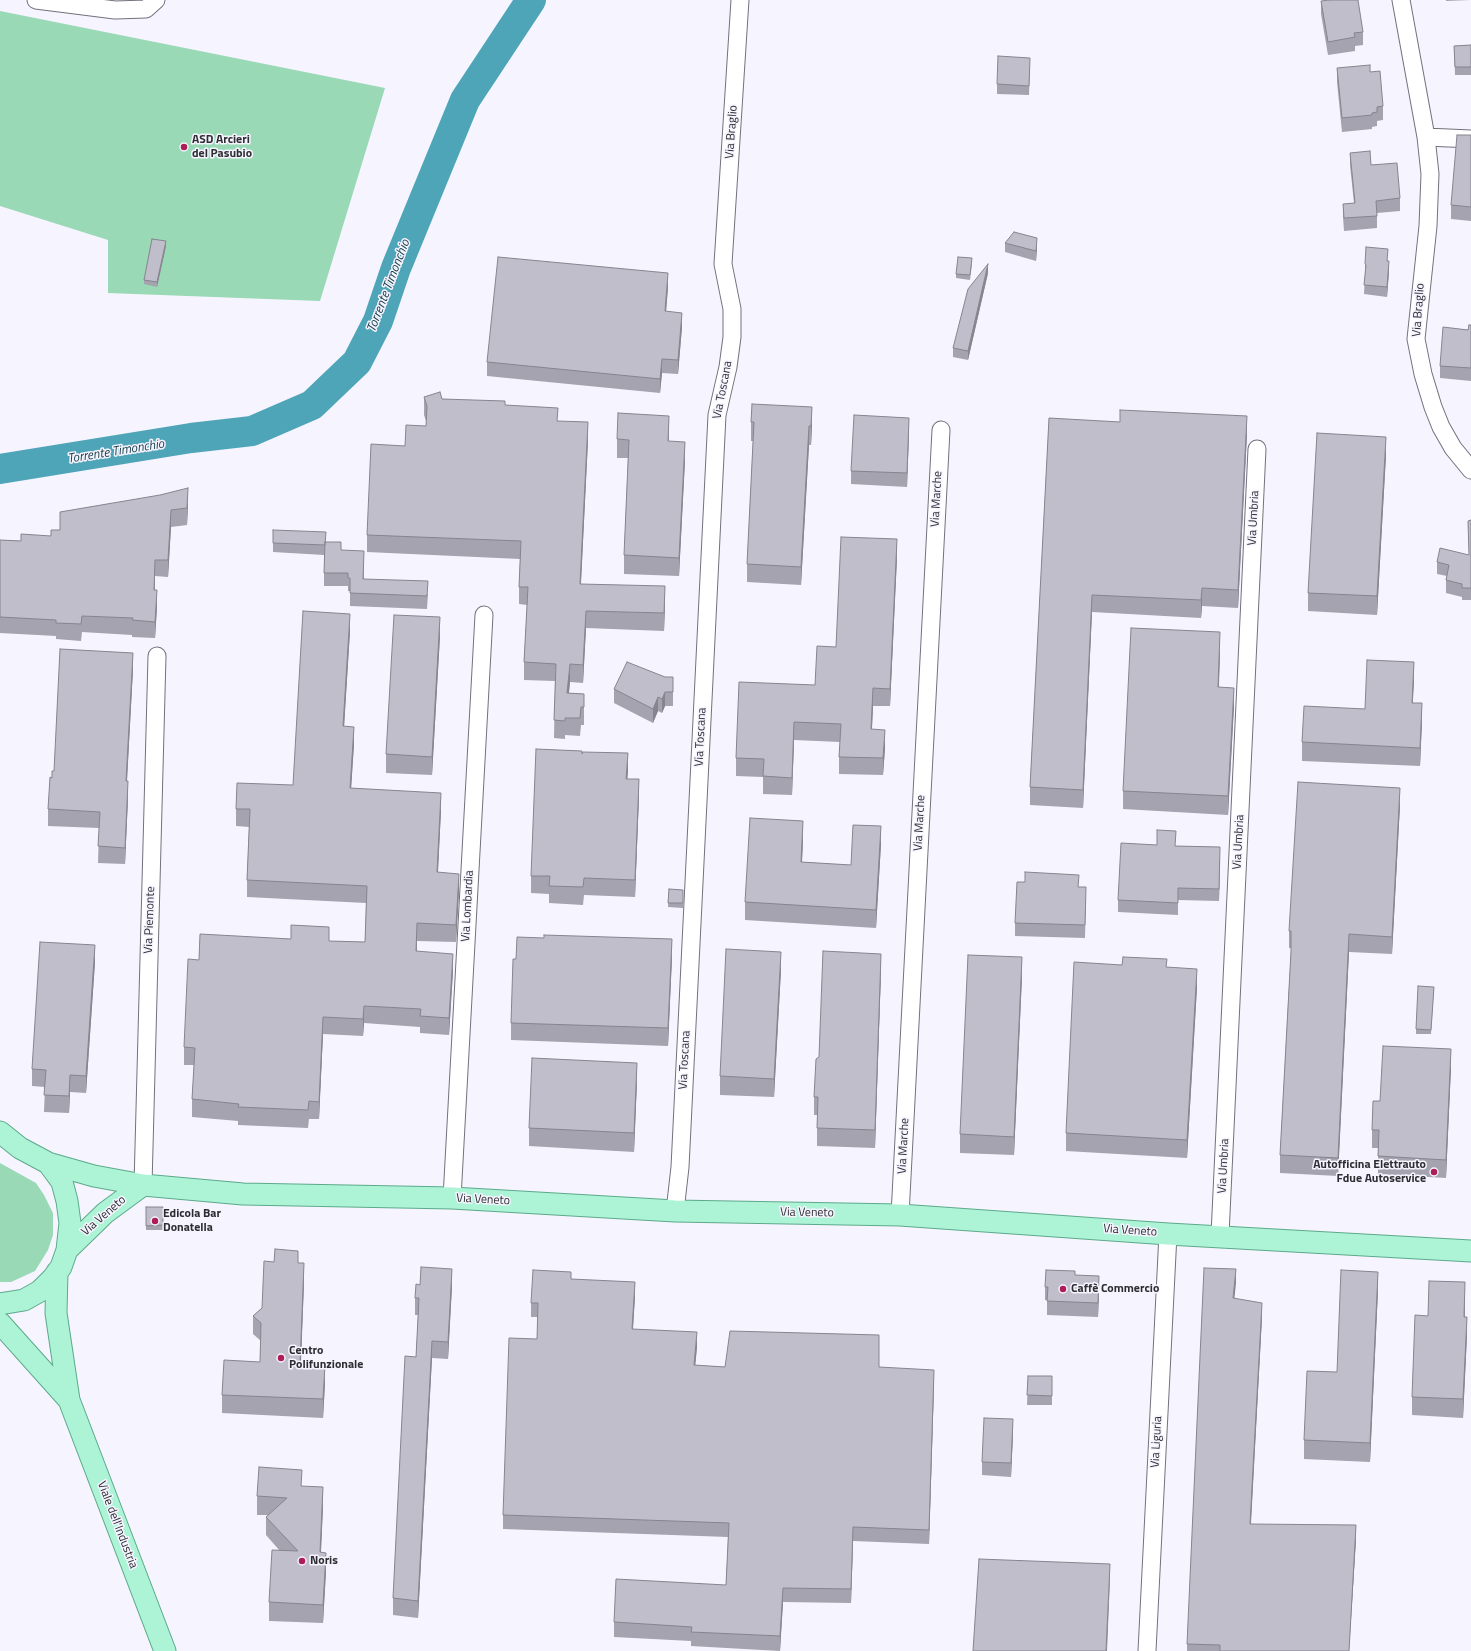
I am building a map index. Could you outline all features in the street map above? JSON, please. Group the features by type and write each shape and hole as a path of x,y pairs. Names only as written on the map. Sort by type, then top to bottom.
{"main road":[{"name":"Viale dell'Industria","path":"0,1132 20,1148 48,1163 62,1182 68,1202 70,1224 67,1250 57,1272 46,1285 32,1296 16,1302 0,1304"},
{"name":"Via Veneto","path":"48,1163 94,1176 143,1185 243,1194 452,1198 675,1211 900,1215 1168,1234 1220,1235 1471,1251"},
{"name":"Via Veneto","path":"67,1250 105,1213 143,1185"},
{"name":"Viale dell'Industria","path":"57,1272 56,1313 69,1400 165,1651"},
{"name":"Viale dell'Industria","path":"0,1323 69,1400"}],"street":[{"path":"36,0 114,10 146,9 156,0"},
{"name":"Via Braglio","path":"723,264 740,0"},
{"name":"Via Braglio","path":"1401,0 1426,138 1430,174 1428,226 1416,339 1423,374 1441,427 1453,448 1471,470"},
{"path":"1426,138 1471,139"},
{"name":"Via Toscana","path":"675,1211 680,1166 717,415 728,367 732,338 732,309 723,264"},
{"name":"Via Marche","path":"900,1215 941,430"},
{"name":"Via Umbria","path":"1220,1235 1258,449"},
{"name":"Via Lombardia","path":"452,1198 484,615"},
{"name":"Via Piemonte","path":"143,1185 157,656"},
{"name":"Via Liguria","path":"1147,1651 1168,1234"}],"green space":[{"name":"ASD Arcieri del Pasubio","path":"0,11 385,88 320,301 108,293 108,240 0,206"},
{"path":"0,1163 36,1183 53,1213 53,1235 48,1250 35,1271 11,1282 0,1282"}],"building":[{"path":"1358,0 1363,32 1354,33 1355,37 1328,42 1321,1"},
{"path":"1471,45 1471,67 1455,67 1454,46"},
{"path":"998,56 1030,58 1029,86 997,84"},
{"path":"1370,65 1370,72 1380,71 1383,106 1377,107 1377,112 1372,113 1372,115 1342,118 1337,68"},
{"path":"1457,135 1471,135 1471,207 1451,205"},
{"path":"1370,151 1371,165 1397,163 1400,198 1376,201 1377,216 1344,218 1343,204 1355,203 1350,153"},
{"path":"1014,232 1037,238 1036,251 1005,243"},
{"path":"152,239 166,241 157,282 144,280"},
{"path":"1366,247 1388,249 1387,261 1389,261 1387,287 1364,285"},
{"path":"498,257 668,273 665,311 682,313 678,360 662,359 660,379 487,362"},
{"path":"958,257 972,258 970,275 956,274"},
{"path":"988,264 968,351 953,348 968,289"},
{"path":"1469,325 1471,325 1471,368 1440,366 1443,327 1468,330"},
{"path":"440,392 442,399 505,401 505,405 558,408 557,421 588,422 580,584 665,586 664,613 586,611 583,665 570,664 567,693 584,694 584,707 581,707 580,718 565,718 565,721 554,720 556,664 524,662 528,587 519,587 521,541 367,535 371,444 405,446 406,425 426,426 427,406 424,397"},
{"path":"752,404 812,407 811,426 809,426 801,567 747,564 754,422 751,422"},
{"path":"1120,410 1247,416 1238,590 1202,588 1201,600 1092,595 1083,790 1030,787 1049,418 1120,422"},
{"path":"618,413 669,416 668,441 685,442 679,558 624,555 629,440 617,439"},
{"path":"854,415 909,418 907,473 851,471"},
{"path":"1317,433 1386,437 1377,596 1308,593"},
{"path":"188,488 187,508 171,510 168,560 155,560 154,590 157,590 155,622 132,620 133,618 82,616 81,624 56,623 56,620 0,617 0,540 21,541 21,534 51,536 51,530 60,530 60,512 160,495"},
{"path":"1471,520 1471,588 1462,588 1462,584 1446,580 1449,565 1437,562 1440,548 1469,555 1468,521"},
{"path":"273,530 326,532 325,545 273,543"},
{"path":"841,537 897,539 890,689 873,688 871,729 885,730 883,758 839,757 841,724 794,722 792,778 763,776 764,759 736,758 739,682 815,685 817,646 836,647"},
{"path":"325,542 341,542 341,550 364,551 363,579 428,581 427,596 350,593 350,578 348,578 348,573 324,573"},
{"path":"303,611 350,614 343,726 354,727 350,788 441,793 437,872 459,874 456,925 417,923 416,951 453,954 449,1018 420,1016 421,1009 364,1006 363,1019 323,1017 319,1102 309,1101 308,1110 238,1107 239,1104 192,1099 195,1048 184,1047 188,959 199,960 200,934 291,939 291,925 329,927 329,941 365,942 367,886 247,880 250,809 236,809 237,783 293,785"},
{"path":"394,615 440,617 432,757 386,754"},
{"path":"1131,628 1220,632 1218,687 1234,688 1228,796 1123,791"},
{"path":"60,649 133,653 126,781 128,781 125,848 98,846 100,812 48,809 50,777 52,778 52,771 54,771"},
{"path":"1367,660 1414,662 1412,703 1422,703 1420,748 1302,742 1304,706 1365,709"},
{"path":"627,662 665,677 673,677 673,692 665,692 662,699 658,697 653,709 614,689"},
{"path":"536,749 582,751 582,754 583,752 628,753 626,779 639,779 635,880 584,878 583,887 549,886 550,876 531,876"},
{"path":"1298,782 1400,788 1392,937 1349,934 1338,1158 1280,1155 1291,952 1291,931 1289,931"},
{"path":"750,818 803,821 801,862 851,865 853,825 881,826 876,910 745,902"},
{"path":"1157,830 1176,831 1175,846 1220,847 1219,889 1178,888 1178,903 1118,900 1121,843 1157,845"},
{"path":"1025,872 1079,875 1078,887 1086,887 1085,925 1015,923 1017,882 1025,882"},
{"path":"669,889 683,890 683,903 668,903"},
{"path":"544,935 672,939 668,1028 511,1023 513,959 516,959 517,937 544,938"},
{"path":"40,942 95,945 86,1076 70,1075 69,1096 44,1095 46,1070 32,1069"},
{"path":"726,949 781,952 774,1079 720,1076"},
{"path":"823,951 881,954 875,1130 817,1128 818,1097 814,1097 816,1059 819,1057"},
{"path":"968,955 1022,957 1014,1137 960,1134"},
{"path":"1123,957 1167,959 1166,967 1197,969 1187,1140 1066,1133 1074,962 1122,965"},
{"path":"1418,986 1434,987 1431,1030 1416,1029"},
{"path":"1383,1046 1451,1049 1446,1160 1378,1156 1379,1130 1372,1130 1373,1101 1380,1101"},
{"path":"532,1058 637,1063 634,1133 529,1128"},
{"name":"Edicola Bar Donatella","path":"146,1207 163,1207 163,1225 146,1226"},
{"name":"Centro Polifunzionale","path":"275,1249 298,1251 298,1263 304,1263 300,1364 325,1365 323,1399 222,1395 224,1360 260,1362 261,1323 253,1316 262,1308 264,1261 274,1262"},
{"path":"421,1267 452,1269 448,1342 432,1341 418,1601 393,1598 405,1356 416,1357 419,1298 415,1298 416,1284 420,1285"},
{"path":"1204,1268 1236,1269 1233,1298 1262,1303 1250,1524 1356,1525 1349,1651 1220,1651 1220,1645 1187,1644"},
{"path":"533,1270 571,1272 571,1279 635,1282 632,1329 697,1332 694,1365 725,1367 730,1331 879,1335 879,1367 934,1370 929,1530 853,1527 851,1589 783,1588 780,1636 691,1632 692,1627 614,1622 616,1579 726,1585 729,1523 503,1515 509,1338 537,1339 538,1303 531,1303"},
{"path":"1046,1270 1075,1271 1075,1275 1099,1276 1098,1303 1047,1301 1048,1287 1045,1287"},
{"path":"1341,1270 1378,1272 1370,1443 1304,1440 1307,1371 1337,1372"},
{"path":"1429,1281 1465,1282 1464,1317 1467,1317 1463,1399 1412,1397 1415,1315 1428,1316"},
{"path":"1028,1376 1052,1376 1052,1396 1027,1395"},
{"path":"984,1418 1013,1419 1011,1463 982,1462"},
{"name":"Noris","path":"259,1467 302,1470 301,1486 323,1487 320,1552 326,1553 323,1605 269,1602 272,1550 298,1551 266,1517 287,1498 257,1496"},
{"path":"979,1559 1110,1564 1106,1651 973,1651"}],"waterway":[{"name":"Torrente Timonchio","path":"0,469 191,438 252,431 312,405 357,362 378,321 396,268 465,100 531,0"}],"place":[{"name":"ASD Arcieri del Pasubio","path":"184,147"},
{"name":"Autofficina Elettrauto Fdue Autoservice","path":"1434,1172"},
{"name":"Edicola Bar Donatella","path":"155,1221"},
{"name":"Caffè Commercio","path":"1063,1289"},
{"name":"Centro Polifunzionale","path":"281,1358"},
{"name":"Noris","path":"302,1561"}]}
